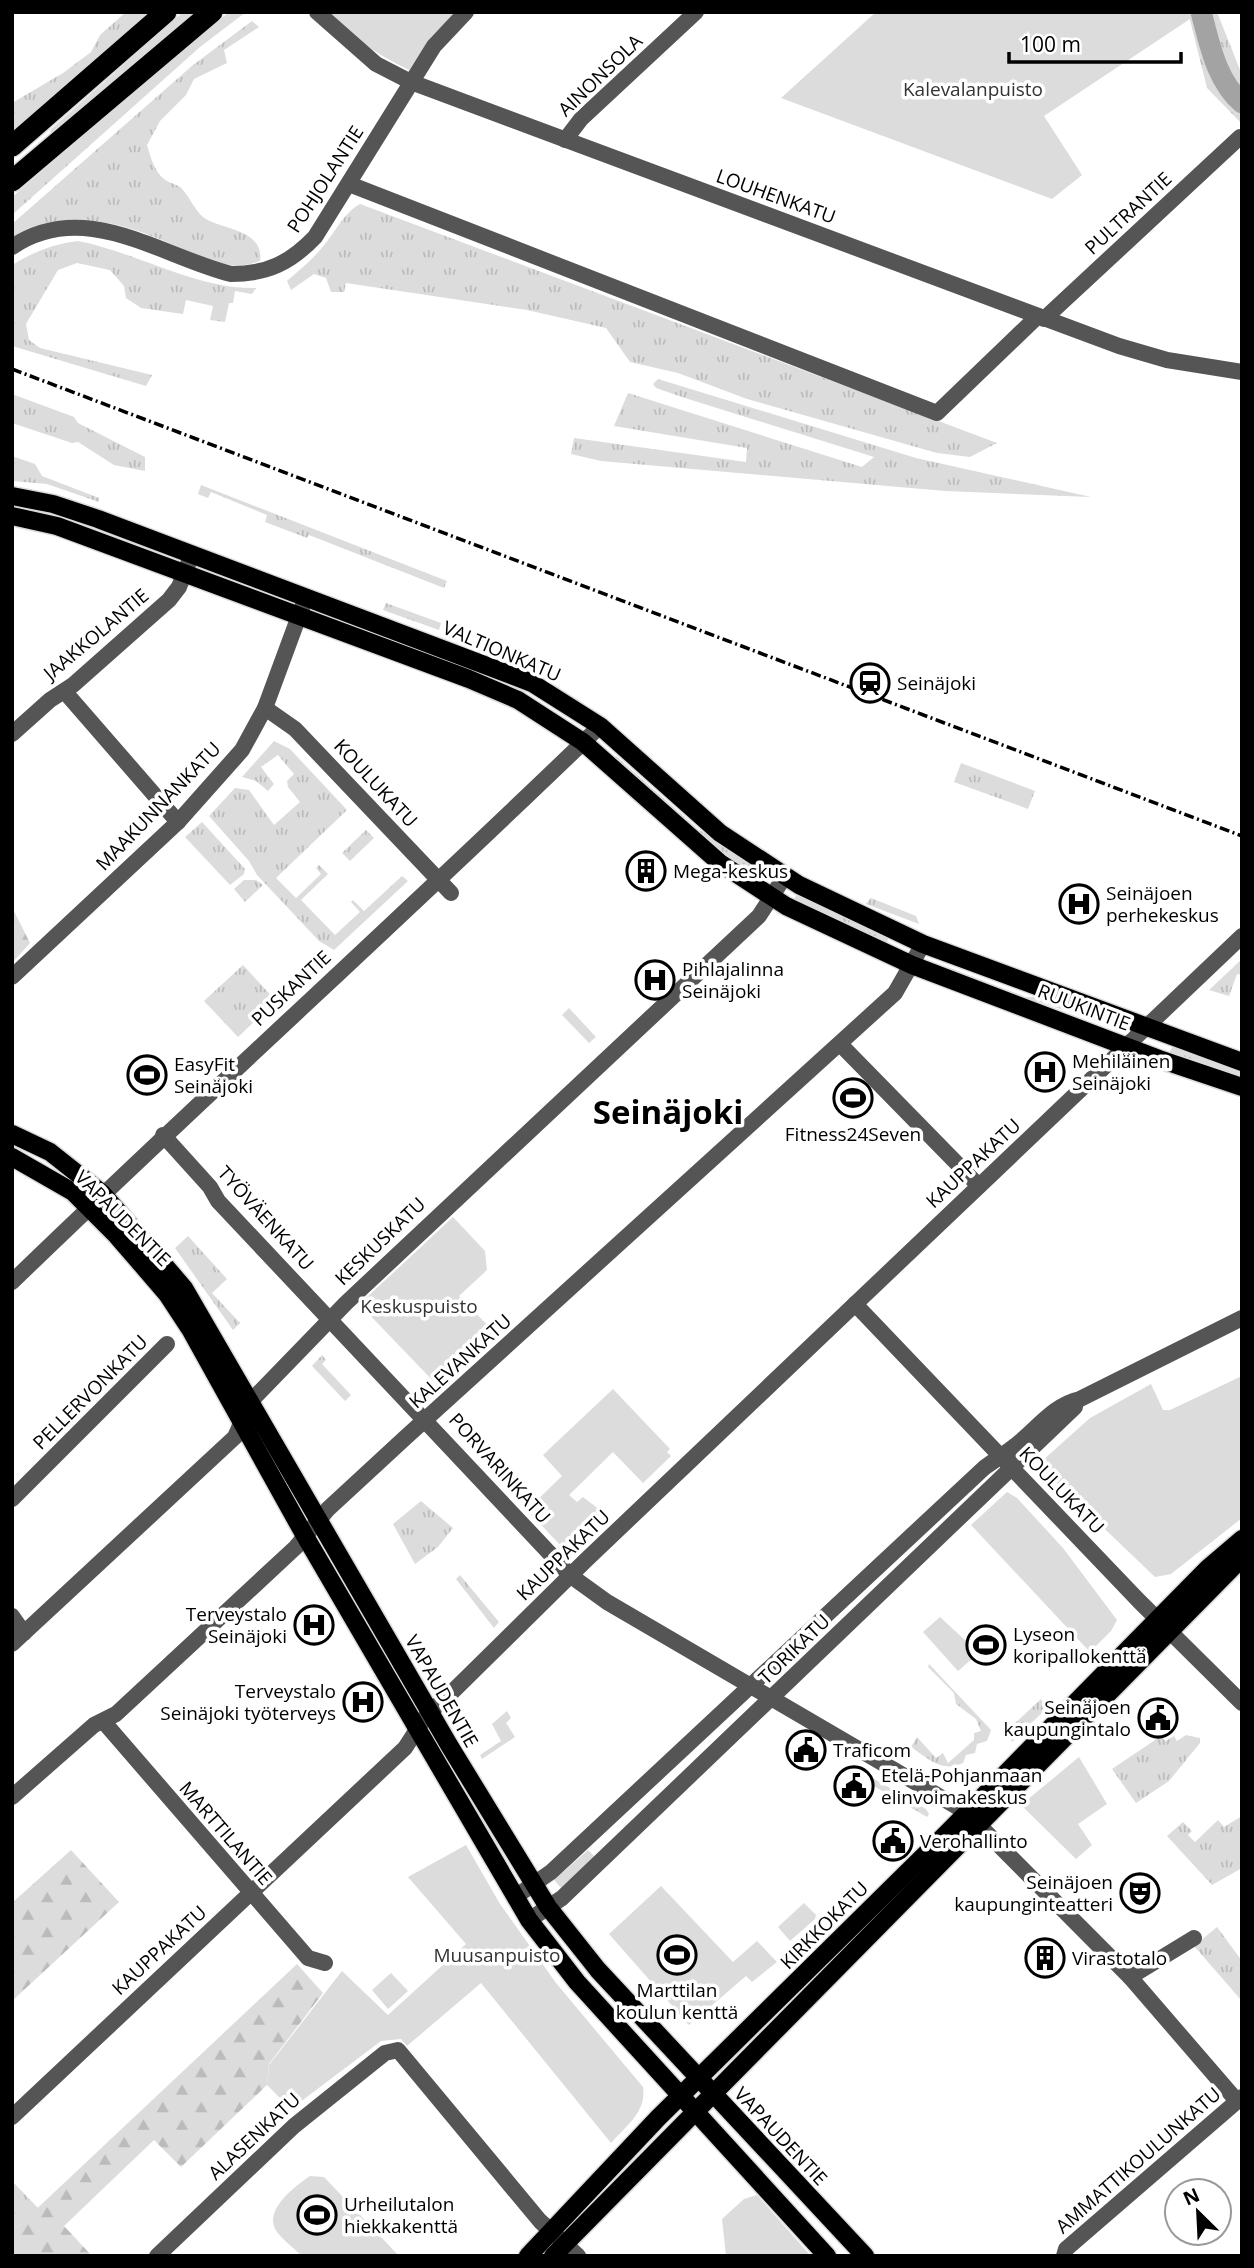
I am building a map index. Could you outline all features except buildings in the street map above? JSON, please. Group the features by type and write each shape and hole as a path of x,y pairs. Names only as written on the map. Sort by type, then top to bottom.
{"highway":[{"path":"12,146 166,12"},
{"path":"12,181 212,12"}],"main road":[{"name":"VALTIONKATU","path":"12,496 53,504 532,683 600,726 720,833 785,876 923,944"},
{"name":"VALTIONKATU","path":"12,516 57,526 299,615 518,700 583,742 712,856 771,897 815,921 912,965"},
{"name":"RUUKINTIE","path":"923,944 1242,1062"},
{"name":"RUUKINTIE","path":"912,965 1242,1087"},
{"name":"VAPAUDENTIE","path":"12,1134 50,1152 103,1194 184,1287 429,1711 548,1907 583,1953 864,2256"},
{"name":"VAPAUDENTIE","path":"12,1157 73,1192 167,1294 529,1920 577,1982 827,2256"},
{"name":"KIRKKOKATU","path":"528,2256 562,2247 714,2095 1157,1619 1208,1568 1242,1539"},
{"name":"KIRKKOKATU","path":"562,2247 680,2096 1170,1632 1242,1558"}],"street":[{"name":"LOUHENKATU","path":"317,12 376,64 411,82 1041,318 1167,360 1242,372"},
{"name":"POHJOLANTIE","path":"12,247 54,229 99,229 126,235 210,268 250,274 281,266 298,255 315,237 434,46 466,12"},
{"name":"AINONSOLA","path":"565,140 581,119 696,12"},
{"name":"PULTRANTIE","path":"349,184 937,413 1240,137"},
{"name":"JAAKKOLANTIE","path":"12,734 50,699 65,692 169,600 185,573 192,554"},
{"name":"MAAKUNNANKATU","path":"12,977 178,822 242,750 265,708 306,597"},
{"path":"65,692 178,822"},
{"name":"KOULUKATU","path":"265,708 304,738 451,893"},
{"name":"PUSKANTIE","path":"12,1282 163,1135 439,880 600,726"},
{"name":"KESKUSKATU","path":"18,1638 235,1437 251,1401 330,1320 505,1150 759,916 785,876"},
{"name":"KAUPPAKATU","path":"12,2117 405,1748 429,1711 441,1703 1242,936"},
{"name":"KALEVANKATU","path":"12,1797 94,1725 126,1705 426,1419 895,993 923,944"},
{"path":"840,1044 979,1186"},
{"name":"TYÖVÄENKATU","path":"163,1135 211,1187 218,1200 426,1419"},
{"name":"KOULUKATU","path":"855,1304 1157,1619 1242,1703"},
{"name":"TORIKATU","path":"514,1897 551,1872 1001,1455 1069,1402 1080,1399 1242,1318"},
{"name":"PELLERVONKATU","path":"12,1499 167,1343"},
{"name":"TORIKATU","path":"529,1920 562,1898 1013,1468 1080,1399"},
{"name":"PORVARINKATU","path":"426,1419 571,1576 607,1602 972,1818 1130,1977 1239,2099"},
{"path":"12,1616 18,1638"},
{"name":"MARTTILANTIE","path":"103,1721 308,1958 325,1963"},
{"path":"1130,1977 1194,1938"},
{"name":"ALASENKATU","path":"157,2256 294,2126 386,2053 398,2050 562,2247"},
{"name":"AMMATTIKOULUNKATU","path":"1064,2256 1066,2249 1239,2099"}],"green space":[{"path":"126,12 155,12 12,136 12,103 63,73 91,52 100,35"},
{"path":"183,12 200,12 53,138 50,130"},
{"path":"229,12 246,12 200,47 12,215 12,197"},
{"path":"328,12 457,12 431,37 409,70 366,45"},
{"name":"Kalevalanpuisto","path":"876,12 1188,12 1190,19 1044,116 1082,175 1052,199 781,98"},
{"path":"1188,12 1217,12 1242,75 1242,124 1207,88"},
{"path":"252,21 259,27 224,50 227,63 194,79 186,95 160,121 147,145 161,176 181,188 203,217 248,236 255,242 260,261 240,265 220,263 139,231 97,222 56,223 12,239 12,224 193,65"},
{"path":"360,204 997,443 970,457 937,453 747,399 678,373 630,362 606,328 527,310 346,283 344,292 331,292 326,278 314,274 291,290 287,281 316,254 344,219"},
{"path":"78,241 122,253 189,277 234,287 256,288 252,294 235,291 225,322 210,320 213,306 186,300 183,314 141,308 126,298 124,286 110,270 77,263 58,270 26,324 29,340 40,348 152,375 146,386 12,346 12,265 43,249"},
{"path":"658,379 916,458 1091,497 945,491 601,461 571,454 574,438 746,462 747,448 614,426 628,393 862,467 874,457 656,388 653,384"},
{"path":"12,394 74,417 78,423 145,457 145,471 114,465 78,442 72,443 12,423"},
{"path":"12,456 35,464 42,476 99,498 99,502 47,484 12,481"},
{"path":"201,485 447,581 444,588 309,535 307,538 265,522 267,515 211,492 208,498 198,494"},
{"path":"386,603 441,623 439,630 383,610"},
{"path":"274,741 290,749 347,810 276,878 296,898 321,874 316,868 319,865 328,874 301,900 335,935 360,912 351,902 353,900 364,911 402,876 408,881 334,950 319,941 257,875 249,861 209,816 235,788 249,790 274,825 300,802 288,787 287,781 294,774 278,755 261,767 274,784 268,791 256,781 242,777"},
{"path":"616,756 698,829 758,868 751,877 694,833 613,759"},
{"path":"961,763 1035,791 1028,809 954,782"},
{"path":"202,822 245,869 244,874 230,885 185,837"},
{"path":"366,830 374,838 350,861 342,853"},
{"path":"244,880 256,880 263,885 245,902 234,889"},
{"path":"797,894 888,938 887,944 799,905 793,901"},
{"path":"871,898 916,916 919,924 866,904"},
{"path":"12,907 30,943 12,963"},
{"path":"1242,959 1242,975 1237,974 1229,996 1209,990"},
{"path":"243,965 276,1001 238,1037 204,1001"},
{"path":"950,968 1025,997 1039,997 1095,1015 1096,1021 1037,1001 1017,1000 947,972"},
{"path":"569,1008 596,1037 589,1043 562,1015"},
{"path":"1173,1046 1242,1071 1242,1081 1169,1053"},
{"name":"Keskuspuisto","path":"453,1217 485,1251 487,1270 459,1296 495,1333 438,1386 362,1307 363,1301"},
{"path":"188,1236 227,1279 212,1293 240,1323 233,1330 175,1248"},
{"path":"322,1355 326,1360 322,1364 351,1395 345,1401 312,1366"},
{"path":"1242,1376 1242,1518 1171,1574 1155,1577 1041,1468 1042,1461 1090,1418 1151,1384 1163,1410 1170,1410"},
{"path":"613,1389 670,1449 667,1452 671,1456 643,1483 613,1452 569,1495 577,1502 583,1497 609,1517 575,1549 564,1549 527,1510 562,1476 543,1455"},
{"path":"1007,1492 1017,1498 1063,1548 1117,1620 1111,1631 1090,1652 971,1525"},
{"path":"421,1501 453,1528 438,1547 415,1564 393,1524"},
{"path":"460,1575 499,1622 494,1628 456,1579"},
{"path":"940,1617 967,1642 973,1658 958,1671 923,1632"},
{"name":"Lyseon koripallokenttä","path":"981,1624 1006,1652 990,1665 966,1638"},
{"path":"929,1664 991,1730 987,1741 977,1744 975,1753 966,1755 963,1763 955,1766 936,1763 911,1747 917,1737 936,1758 943,1753 948,1763 974,1740 974,1733 981,1731 976,1719 956,1704 954,1693 928,1667"},
{"path":"1041,1699 1046,1709 1012,1742 1009,1735 1015,1729 1013,1725"},
{"path":"507,1711 511,1718 506,1723 515,1737 482,1759 480,1755 501,1741 492,1724"},
{"path":"1186,1735 1200,1738 1200,1743 1169,1781 1136,1803 1112,1769 1161,1736 1165,1741 1174,1736 1177,1741"},
{"path":"1079,1757 1107,1804 1078,1824 1092,1845 1076,1859 1021,1805"},
{"path":"852,1766 926,1809 929,1814 927,1817 848,1771"},
{"path":"1242,1816 1242,1868 1212,1885 1167,1836 1183,1822 1192,1831 1188,1835 1195,1842 1218,1820 1224,1827"},
{"name":"Muusanpuisto","path":"466,1845 500,1904 556,1983 643,2087 639,2111 611,2143 481,1983 407,2046 401,2039 381,2041 291,2109 267,2085 269,2065 342,1971 388,2015 466,1944 408,1877"},
{"path":"71,1850 119,1902 12,2001 12,1903"},
{"path":"588,1850 595,1857 562,1889 554,1880"},
{"name":"Marttilan koulun kenttä","path":"661,1886 733,1962 757,1941 777,1962 752,1982 746,1976 689,2025 609,1934"},
{"path":"804,1903 816,1915 815,1919 790,1941 778,1927"},
{"path":"1217,1927 1242,1961 1242,2001 1194,1946"},
{"path":"297,1964 323,1993 269,2064 267,2085 181,2167 154,2140 64,2226 92,2256 12,2256 12,2232"},
{"path":"391,1973 408,1991 388,2009 372,1990"},
{"name":"Urheilutalon hiekkakenttä","path":"310,2176 324,2177 399,2256 302,2256 277,2232 273,2224 282,2200"},
{"path":"12,2181 38,2208 12,2232"},
{"path":"757,2195 811,2256 726,2256 722,2219 744,2199"}],"waterway":[{"path":"1201,12 1220,73 1242,103"}],"railway":[{"path":"12,369 1242,836"}],"place":[{"name":"Seinäjoki","path":"870,683"},
{"name":"Mega-keskus","path":"646,871"},
{"name":"Seinäjoen perhekeskus","path":"1079,904"},
{"name":"Pihlajalinna Seinäjoki","path":"655,980"},
{"name":"Mehiläinen Seinäjoki","path":"1045,1072"},
{"name":"EasyFit Seinäjoki","path":"147,1075"},
{"name":"Fitness24Seven","path":"853,1098"},
{"name":"Terveystalo Seinäjoki","path":"314,1625"},
{"name":"Lyseon koripallokenttä","path":"986,1645"},
{"name":"Terveystalo Seinäjoki työterveys","path":"363,1702"},
{"name":"Seinäjoen kaupungintalo","path":"1158,1718"},
{"name":"Traficom","path":"806,1750"},
{"name":"Etelä-Pohjanmaan elinvoimakeskus","path":"854,1786"},
{"name":"Verohallinto","path":"893,1841"},
{"name":"Seinäjoen kaupunginteatteri","path":"1140,1893"},
{"name":"Marttilan koulun kenttä","path":"677,1955"},
{"name":"Virastotalo","path":"1045,1958"},
{"name":"Urheilutalon hiekkakenttä","path":"317,2215"}],"district":[{"name":"Seinäjoki","path":"668,1111"}]}
